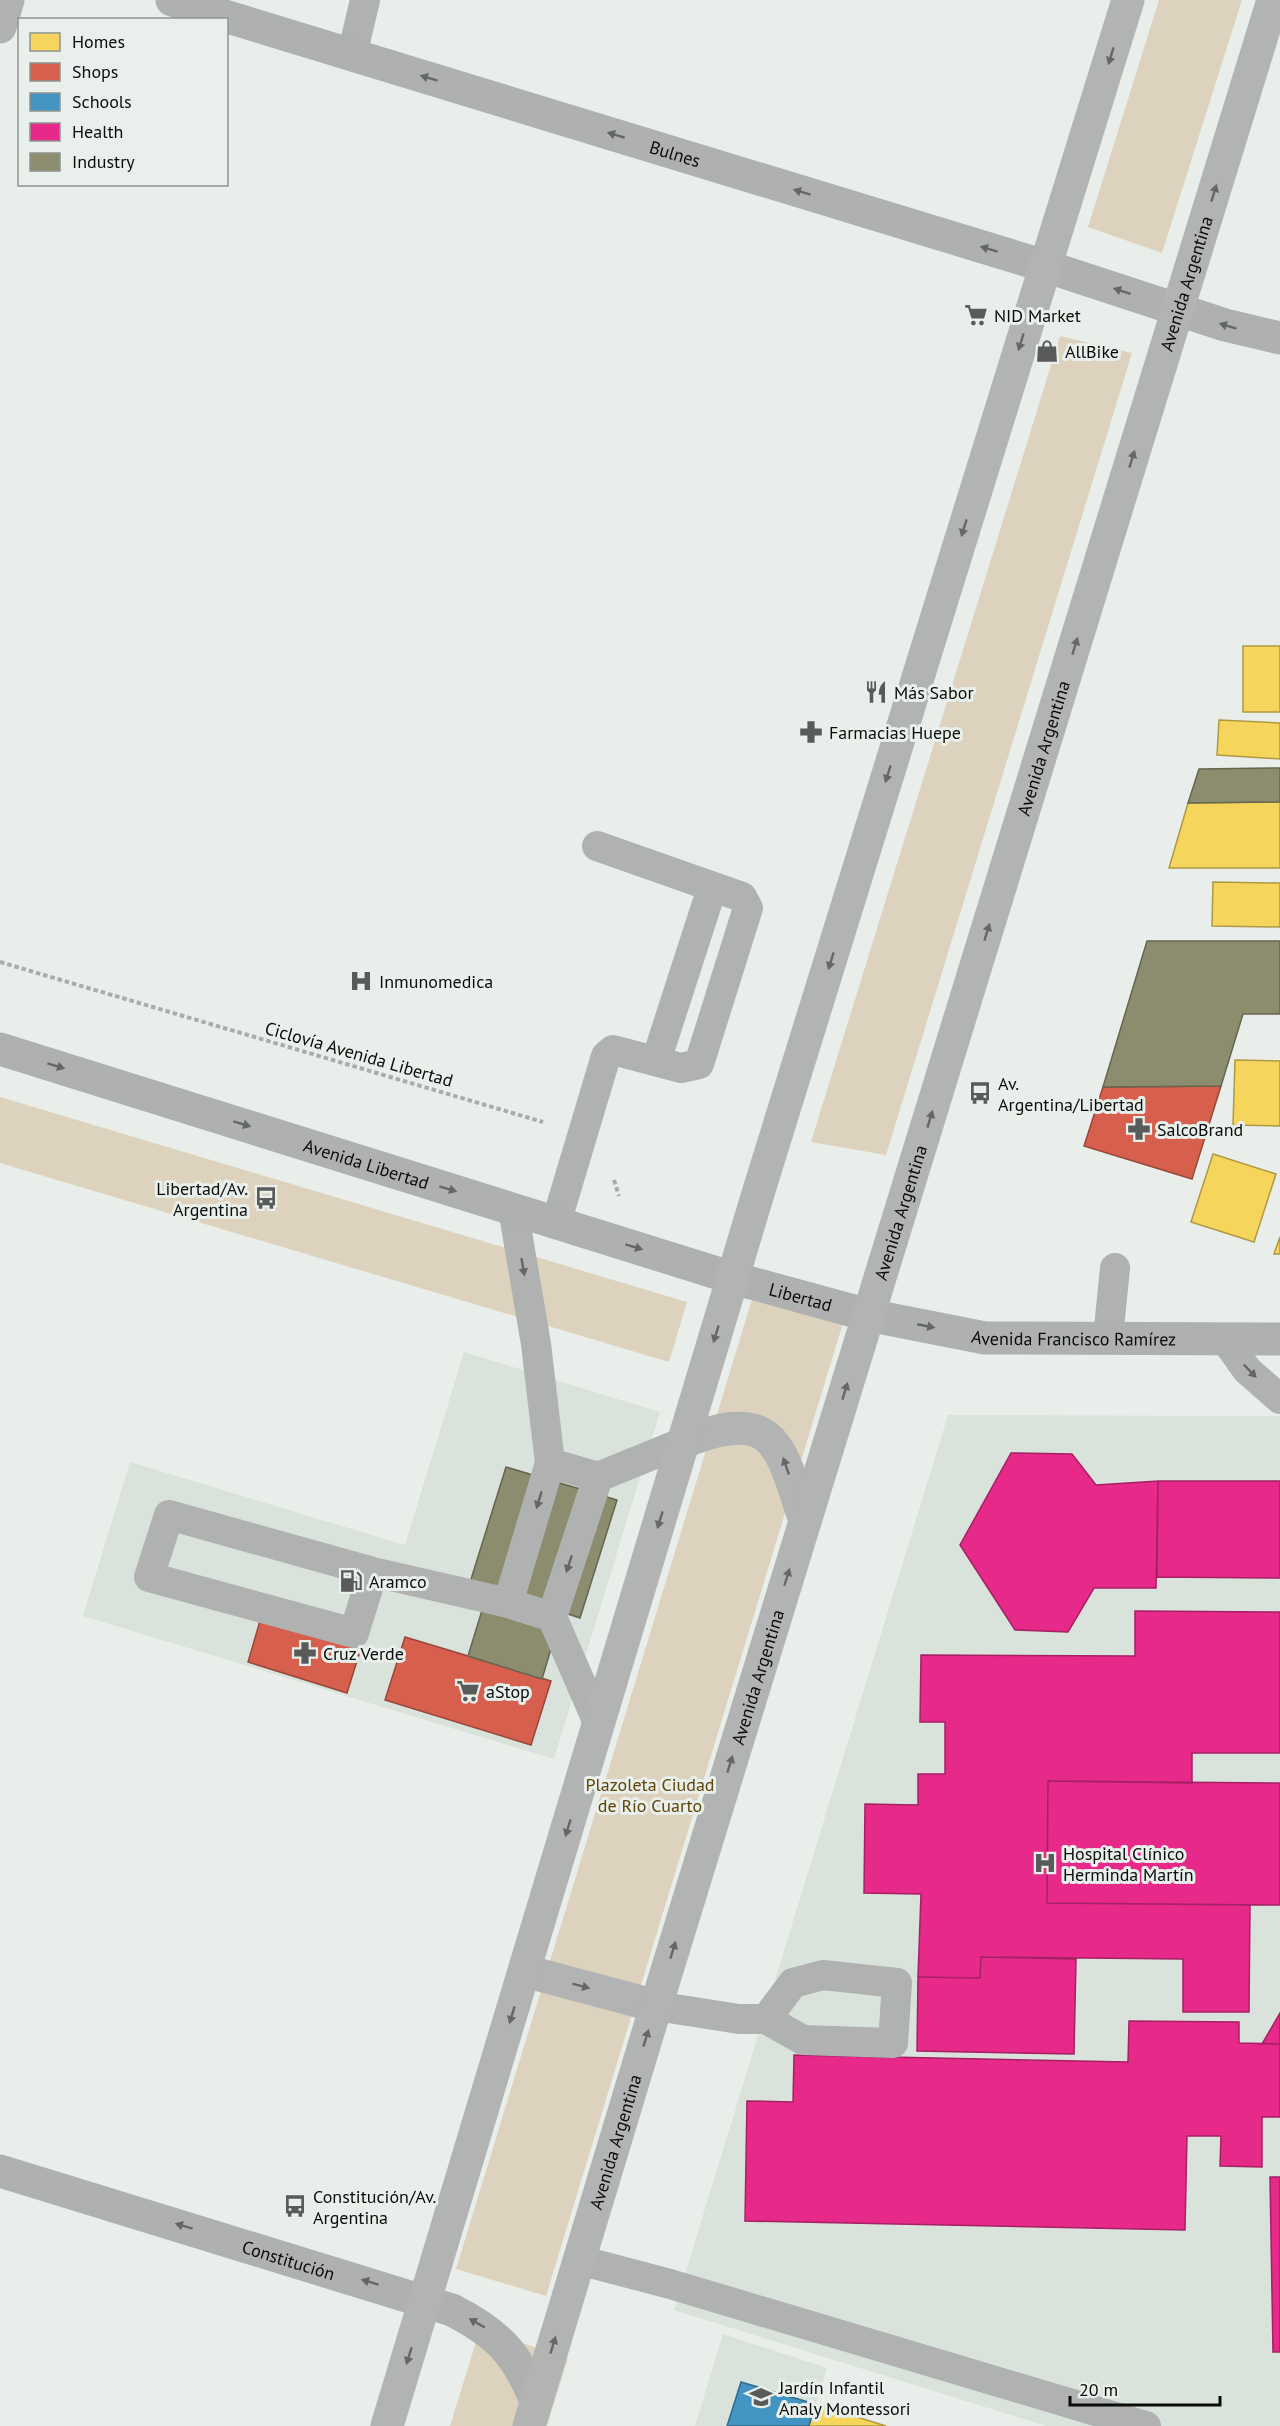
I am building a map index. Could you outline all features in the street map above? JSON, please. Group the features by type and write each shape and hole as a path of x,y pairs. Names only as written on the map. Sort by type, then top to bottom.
{"main road":[{"name":"Bulnes","path":"172,0 1045,266 1225,326 1280,338"},
{"path":"387,2426 733,1278 1128,0"},
{"name":"Avenida Argentina","path":"533,2414 656,2006 1273,0"},
{"name":"Avenida Libertad","path":"0,1049 733,1278"},
{"name":"Libertad","path":"733,1278 868,1315"},
{"name":"Avenida Francisco Ramírez","path":"868,1315 985,1338 1280,1340"},
{"path":"684,1442 701,1435 735,1428 750,1429 770,1438 784,1458 805,1521"},
{"path":"525,1971 656,2006"},
{"name":"Constitución","path":"0,2171 426,2300 480,2325 505,2345 524,2371 533,2414"}],"street":[{"path":"0,27 8,0"}],"lane":[{"path":"352,55 365,0"},
{"path":"556,1223 606,1056 613,1050 681,1068 699,1064 748,908 741,897 597,846"},
{"path":"656,1061 712,888"},
{"path":"508,1603 550,1463 536,1344 513,1209"},
{"path":"1108,1338 1115,1268"},
{"path":"1225,1339 1247,1370 1280,1399"},
{"path":"550,1463 598,1477 684,1442"},
{"path":"598,1477 552,1617 599,1725"},
{"path":"373,1572 354,1633 149,1577 169,1515 373,1572 508,1603 552,1617"},
{"path":"656,2006 740,2019 766,2019"},
{"path":"579,2260 670,2284 1146,2426"}],"path":[{"name":"Ciclovía Avenida Libertad","path":"0,962 602,1139 634,1247"}],"shaded area":[{"name":"Aramco","path":"464,1352 660,1412 554,1759 83,1616 130,1462 405,1545"},
{"name":"Hospital Clínico Herminda Martín","path":"948,1415 1280,1416 1280,2426 1046,2426 674,2310"},
{"name":"Jardín Infantil Analy Montessori","path":"723,2334 827,2368 809,2426 695,2426"}],"green space":[{"path":"1159,0 1242,0 1162,253 1088,227"},
{"path":"1060,336 1132,353 886,1155 811,1142"},
{"path":"0,1097 687,1302 669,1362 0,1163"},
{"name":"Plazoleta Ciudad de Río Cuarto","path":"754,1293 844,1320 546,2296 456,2269"},
{"path":"480,2329 568,2358 547,2426 450,2426"}],"building: Homes":[{"path":"1243,646 1280,646 1280,712 1243,712"},
{"path":"1219,720 1280,723 1280,759 1217,755"},
{"path":"1280,802 1280,868 1169,868 1188,803"},
{"path":"1213,882 1280,883 1280,927 1212,926"},
{"path":"1235,1060 1280,1061 1280,1126 1233,1125"},
{"path":"1213,1154 1276,1174 1254,1242 1191,1222"},
{"path":"1280,1237 1280,1254 1274,1254"},
{"path":"815,2404 886,2426 809,2426"}],"building: Shops":[{"path":"1221,1086 1192,1179 1084,1146 1103,1087"},
{"name":"Cruz Verde","path":"262,1614 362,1645 347,1693 248,1662"},
{"name":"aStop","path":"405,1637 551,1681 531,1745 385,1700"}],"building: Schools":[{"path":"741,2382 815,2404 809,2426 727,2426"}],"building: Health":[{"path":"1011,1453 1072,1454 1096,1485 1158,1481 1156,1588 1094,1588 1068,1632 1015,1630 960,1545"},
{"path":"1158,1481 1280,1481 1280,1578 1157,1577"},
{"path":"1135,1611 1280,1612 1280,1753 1192,1753 1192,1783 1048,1781 1047,1903 1250,1905 1249,2012 1183,2012 1183,1959 981,1957 980,1978 918,1977 921,1894 864,1893 865,1804 918,1805 918,1774 945,1774 945,1722 920,1722 921,1655 1135,1656"},
{"path":"1048,1781 1280,1783 1280,1905 1047,1903"},
{"path":"981,1957 1076,1959 1074,2054 917,2051 918,1977 980,1978"},
{"path":"1280,2013 1280,2044 1262,2044"},
{"path":"1129,2021 1239,2022 1239,2043 1280,2044 1280,2117 1262,2117 1262,2167 1220,2166 1221,2136 1187,2136 1185,2230 745,2221 747,2101 793,2102 794,2055 1128,2062"},
{"path":"1270,2177 1280,2177 1280,2352 1273,2352"}],"building: Industry":[{"path":"1280,768 1280,802 1188,803 1199,769"},
{"path":"1147,941 1280,941 1280,1014 1243,1014 1221,1086 1103,1087"},
{"path":"506,1467 617,1500 580,1618 562,1612 542,1679 468,1656 487,1594 468,1589"}],"place":[{"name":"NID Market","path":"976,315"},
{"name":"AllBike","path":"1047,351"},
{"name":"Más Sabor","path":"876,692"},
{"name":"Farmacias Huepe","path":"811,732"},
{"name":"Inmunomedica","path":"361,981"},
{"name":"Av. Argentina/Libertad","path":"980,1093"},
{"name":"SalcoBrand","path":"1139,1129"},
{"name":"Libertad/Av. Argentina","path":"266,1198"},
{"name":"Aramco","path":"351,1581"},
{"name":"Cruz Verde","path":"305,1653"},
{"name":"aStop","path":"468,1691"},
{"name":"Hospital Clínico Herminda Martín","path":"1045,1863"},
{"name":"Constitución/Av. Argentina","path":"295,2206"},
{"name":"Jardín Infantil Analy Montessori","path":"761,2397"}]}
